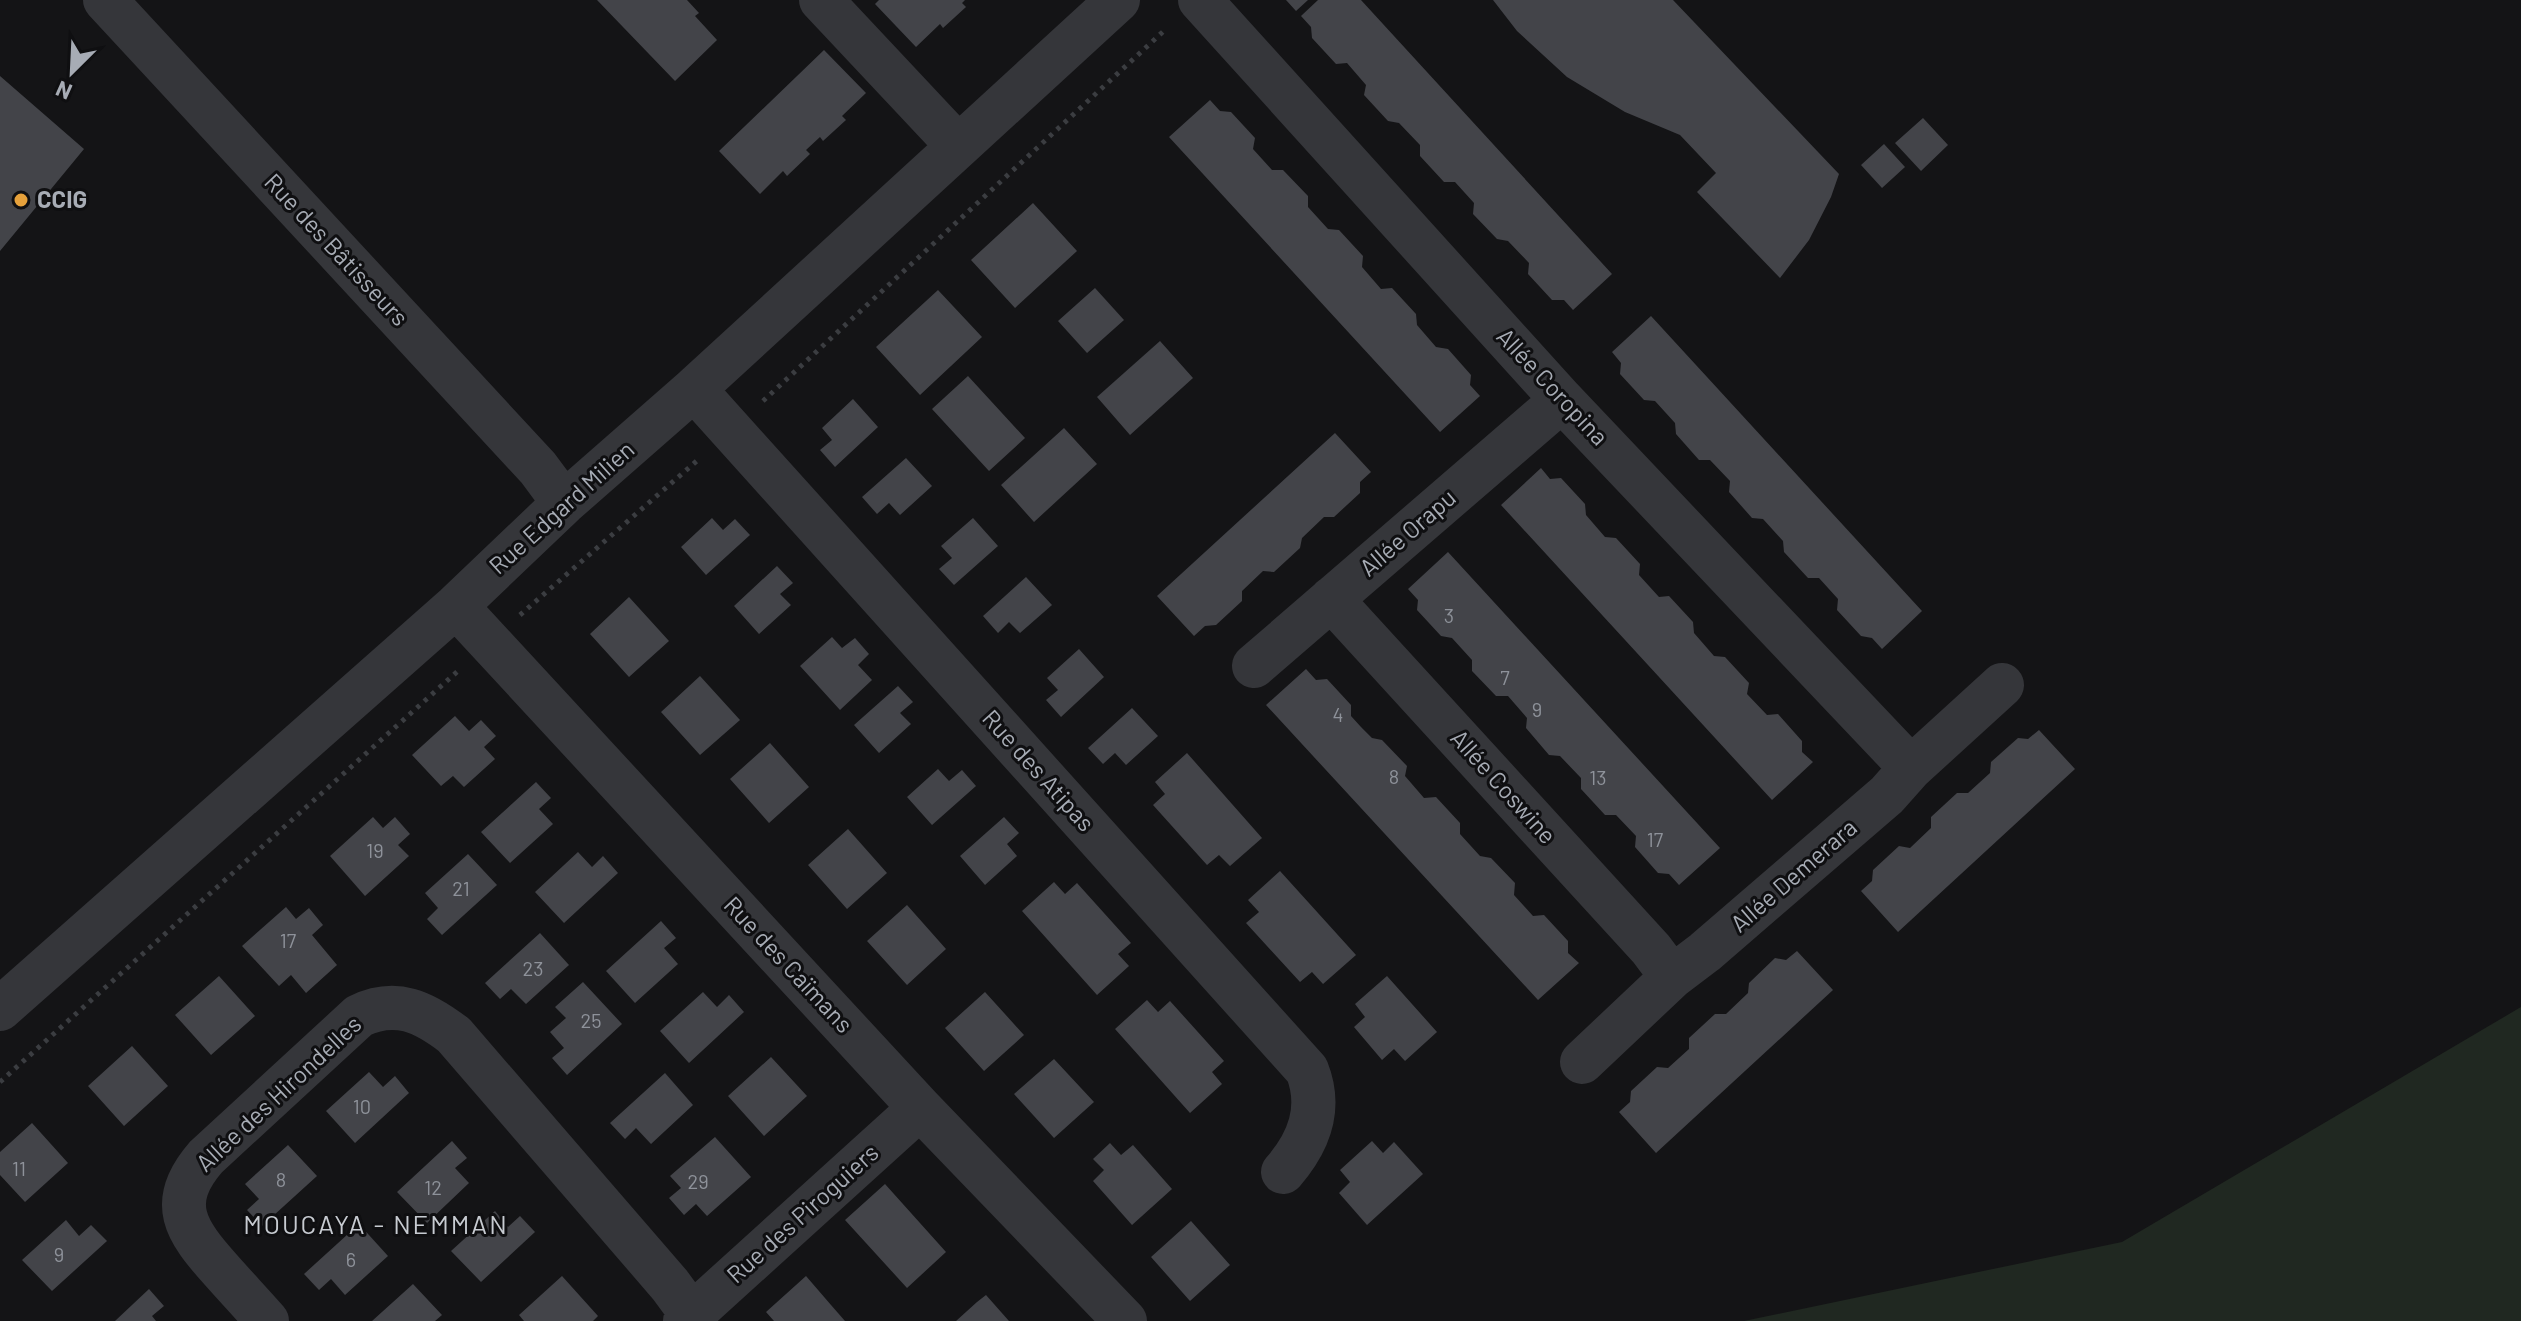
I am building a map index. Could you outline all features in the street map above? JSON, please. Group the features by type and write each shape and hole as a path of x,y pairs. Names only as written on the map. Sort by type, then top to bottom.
{"street":[{"name":"Rue des Bâtisseurs","path":"105,0 538,468 564,503"},
{"path":"821,0 958,146"},
{"name":"Rue Edgard Milien","path":"0,1009 456,606 564,503 694,389 1118,0"},
{"name":"Allée Coropina","path":"1187,11 1911,768"},
{"name":"Rue des Atipas","path":"694,389 1307,1070 1312,1083 1313,1118 1307,1138 1283,1172"},
{"name":"Allée Orapu","path":"1254,666 1562,400"},
{"name":"Allée Coswine","path":"1331,599 1672,977"},
{"name":"Rue des Caïmans","path":"456,606 920,1108 1125,1321"},
{"name":"Allée Demerara","path":"1582,1062 1672,977 1887,795 1911,768 2002,685"},
{"name":"Allée des Hirondelles","path":"267,1321 189,1231 184,1215 187,1185 206,1157 359,1016 388,1006 427,1016 454,1035 660,1273 689,1318"},
{"name":"Rue des Piroguiers","path":"689,1318 920,1108"}],"path":[{"path":"0,1082 489,642 732,430 1187,11"}],"shaded area":[{"path":"2521,1007 2521,1321 1744,1321 2122,1242"}],"building":[{"path":"597,0 687,0 699,13 695,16 717,40 675,81"},
{"path":"879,0 965,0 962,3 966,7 943,28 940,24 916,47 875,4"},
{"path":"1286,0 1308,0 1296,11"},
{"path":"1318,0 1361,0 1612,274 1573,310 1564,300 1552,300 1528,274 1529,263 1508,241 1497,239 1473,214 1474,203 1455,182 1444,182 1420,156 1420,145 1399,123 1388,121 1364,95 1366,85 1347,63 1336,64 1312,38 1311,27 1301,16"},
{"path":"1493,0 1673,0 1839,174 1809,240 1780,278 1697,192 1716,173 1680,135 1625,112 1567,77 1517,31"},
{"path":"824,50 866,93 842,116 846,120 823,141 820,137 806,150 810,154 787,176 783,171 760,194 719,151"},
{"name":"CCIG","path":"0,76 84,149 0,251"},
{"path":"1210,100 1220,111 1231,112 1255,138 1253,149 1272,170 1283,170 1308,196 1308,207 1328,229 1339,230 1363,256 1362,267 1381,289 1392,288 1416,314 1417,325 1436,347 1448,349 1471,375 1470,385 1480,396 1440,432 1169,137"},
{"path":"1923,118 1948,145 1921,171 1895,143"},
{"path":"1884,144 1905,167 1882,188 1861,165"},
{"path":"1033,203 1077,251 1015,308 971,260"},
{"path":"1095,288 1124,320 1087,353 1058,321"},
{"path":"938,290 982,337 920,395 876,347"},
{"path":"1651,316 1922,611 1882,649 1872,638 1861,636 1837,610 1838,599 1819,578 1808,578 1784,552 1783,541 1763,519 1752,518 1729,492 1730,481 1710,460 1699,460 1676,434 1675,423 1655,401 1644,400 1620,374 1621,363 1612,352"},
{"path":"1160,341 1193,378 1130,435 1097,397"},
{"path":"968,376 1025,438 989,471 932,409"},
{"path":"853,399 878,427 835,467 820,450 832,440 822,428"},
{"path":"1064,428 1097,464 1034,522 1001,485"},
{"path":"1335,433 1371,472 1360,482 1360,493 1334,517 1324,517 1302,538 1300,548 1274,572 1263,571 1242,591 1242,601 1216,625 1205,626 1194,636 1157,596"},
{"path":"906,458 932,486 900,515 889,503 877,514 862,497"},
{"path":"1541,468 1550,479 1561,478 1585,504 1586,515 1605,537 1616,538 1640,564 1639,575 1659,597 1669,596 1693,622 1694,633 1714,656 1725,657 1749,683 1747,694 1767,715 1778,714 1802,741 1802,752 1813,762 1772,800 1501,505"},
{"path":"712,518 723,530 735,519 750,535 706,575 681,547"},
{"path":"973,518 998,546 954,585 939,569 952,558 941,546"},
{"path":"1448,552 1720,848 1679,885 1669,874 1658,873 1635,847 1636,836 1616,815 1605,815 1581,789 1581,778 1560,756 1549,755 1526,728 1527,718 1508,696 1496,696 1472,671 1472,660 1452,638 1441,636 1417,610 1418,600 1408,589"},
{"path":"777,566 793,583 780,594 791,605 759,634 734,606"},
{"path":"1026,577 1052,605 1020,633 1009,622 998,633 983,616"},
{"path":"629,597 669,641 629,677 590,634"},
{"path":"832,637 842,648 855,638 869,654 858,665 872,680 840,710 800,666"},
{"path":"1079,649 1104,677 1061,717 1046,700 1058,690 1047,678"},
{"path":"1306,669 1316,680 1327,679 1351,705 1351,716 1361,727 1372,738 1382,740 1407,766 1405,776 1424,798 1436,797 1460,823 1460,834 1480,856 1491,858 1515,883 1514,895 1533,916 1544,915 1568,941 1568,953 1579,963 1538,1000 1266,705"},
{"path":"700,676 740,720 700,755 661,712"},
{"path":"898,686 913,702 900,713 911,724 879,753 854,725"},
{"path":"1132,708 1158,736 1126,765 1115,753 1103,764 1088,748"},
{"path":"455,716 469,731 481,720 496,736 484,747 495,759 464,787 453,776 441,786 412,755"},
{"path":"2039,730 2075,769 1898,932 1861,891 1872,881 1873,870 1899,846 1910,848 1931,828 1931,817 1957,793 1968,793 1990,773 1991,762 2018,738 2028,739"},
{"path":"770,743 809,787 769,823 730,779"},
{"path":"1187,753 1262,838 1230,866 1219,855 1207,865 1153,805 1165,794 1155,782"},
{"path":"938,769 949,781 962,770 976,786 932,825 907,797"},
{"path":"536,782 551,798 539,809 553,824 510,863 481,832"},
{"path":"373,817 383,828 395,817 410,834 398,845 409,856 365,896 330,856"},
{"path":"1004,817 1019,833 1007,844 1017,856 985,885 960,856"},
{"path":"848,829 887,873 847,909 808,865"},
{"path":"578,852 592,867 603,856 618,873 564,923 535,892"},
{"path":"468,854 497,885 442,935 427,919 438,908 425,893"},
{"path":"1280,871 1356,955 1323,984 1312,972 1300,982 1246,923 1259,912 1248,900"},
{"path":"1054,882 1065,894 1077,883 1131,943 1118,954 1129,966 1097,995 1022,911"},
{"path":"907,905 946,949 907,985 867,941"},
{"path":"286,907 296,919 309,908 323,925 312,935 337,965 306,993 291,975 279,986 242,946"},
{"path":"661,921 676,938 664,948 678,964 635,1003 606,971"},
{"path":"540,933 569,965 526,1004 511,989 500,999 485,983"},
{"path":"1797,951 1833,990 1656,1153 1619,1112 1630,1102 1631,1091 1657,1067 1668,1068 1689,1049 1689,1038 1715,1014 1726,1014 1748,993 1749,983 1775,958 1786,960"},
{"path":"219,976 255,1016 211,1055 175,1015"},
{"path":"1387,976 1437,1032 1405,1061 1394,1049 1382,1060 1354,1027 1365,1017 1355,1004"},
{"path":"583,982 622,1024 567,1075 552,1058 564,1048 550,1032 566,1018 555,1007"},
{"path":"703,992 717,1007 729,995 744,1012 689,1063 660,1031"},
{"path":"985,992 1024,1035 984,1071 945,1028"},
{"path":"1147,1000 1158,1012 1170,1001 1224,1061 1212,1072 1222,1084 1190,1113 1115,1029"},
{"path":"132,1046 168,1086 124,1126 88,1086"},
{"path":"771,1057 807,1096 764,1136 728,1096"},
{"path":"1054,1059 1094,1102 1054,1138 1014,1094"},
{"path":"369,1072 383,1087 395,1076 409,1093 355,1143 326,1111"},
{"path":"665,1073 693,1105 651,1144 636,1128 625,1139 610,1123"},
{"path":"32,1123 68,1163 25,1202 0,1175 0,1152"},
{"path":"715,1137 751,1177 707,1216 696,1204 684,1215 669,1198 681,1188 670,1176"},
{"path":"452,1141 467,1158 455,1168 469,1183 427,1223 397,1192"},
{"path":"1372,1141 1383,1153 1394,1142 1423,1174 1367,1225 1339,1193 1350,1182 1340,1170"},
{"path":"1110,1143 1121,1155 1133,1145 1172,1189 1132,1225 1093,1181 1104,1170 1093,1159"},
{"path":"288,1145 317,1176 262,1226 247,1210 259,1199 245,1184"},
{"path":"885,1184 946,1252 907,1288 845,1220"},
{"path":"495,1211 508,1227 520,1216 535,1232 481,1282 451,1251"},
{"path":"66,1220 79,1236 91,1225 107,1241 52,1291 22,1260"},
{"path":"1191,1221 1230,1265 1190,1301 1151,1257"},
{"path":"359,1224 388,1256 345,1295 331,1279 319,1290 304,1274"},
{"path":"562,1276 598,1316 593,1321 524,1321 519,1315"},
{"path":"806,1276 845,1321 774,1321 766,1312"},
{"path":"413,1284 442,1315 435,1321 372,1321"},
{"path":"149,1289 164,1306 152,1316 156,1321 115,1321"},
{"path":"986,1295 1009,1321 956,1321 977,1302"}],"place":[{"name":"CCIG","path":"21,200"}],"district":[{"name":"MOUCAYA - NEMMAN","path":"376,1225"}]}
